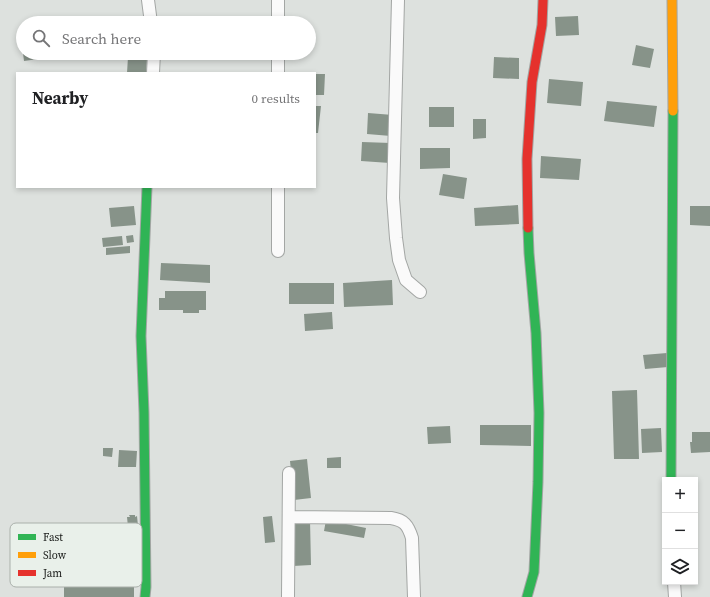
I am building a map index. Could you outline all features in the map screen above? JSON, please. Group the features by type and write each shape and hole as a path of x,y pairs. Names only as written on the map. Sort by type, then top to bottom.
{"street":[{"path":"148,0 150,16"},
{"path":"278,0 278,16"},
{"path":"398,0 393,198 396,238 399,260 406,280 420,292"},
{"path":"527,597 534,572 539,413 536,333 529,253 527,159 532,82 542,25 543,0"},
{"path":"671,477 674,170 672,0"},
{"path":"153,72 154,60"},
{"path":"278,60 278,72"},
{"path":"145,597 144,413 141,336 147,188"},
{"path":"278,188 278,251"},
{"path":"288,597 289,473"},
{"path":"289,517 391,518 398,519 405,523 410,530 412,538 414,597"},
{"path":"674,585 675,597"}],"building":[{"path":"578,16 579,35 556,36 555,17"},
{"path":"636,45 654,49 650,68 632,65"},
{"path":"494,57 519,58 519,79 493,78"},
{"path":"128,60 147,60 146,72 127,72"},
{"path":"316,74 325,74 324,95 316,95"},
{"path":"549,79 583,82 581,106 547,103"},
{"path":"607,101 657,106 654,127 604,121"},
{"path":"316,106 321,106 318,133 316,133"},
{"path":"429,107 454,107 454,127 429,127"},
{"path":"368,113 393,115 391,136 367,134"},
{"path":"473,119 486,119 486,138 473,139"},
{"path":"362,142 391,143 390,163 361,161"},
{"path":"420,148 450,148 450,168 420,169"},
{"path":"541,156 581,159 579,180 540,178"},
{"path":"443,174 467,178 464,199 439,195"},
{"path":"518,205 519,224 475,226 474,208"},
{"path":"134,206 136,225 111,227 109,208"},
{"path":"690,206 710,206 710,226 690,225"},
{"path":"133,235 134,242 127,243 126,236"},
{"path":"122,236 123,245 103,247 102,238"},
{"path":"130,246 130,253 106,255 106,248"},
{"path":"161,263 210,265 210,283 160,280"},
{"path":"392,280 393,305 344,307 343,283"},
{"path":"289,283 334,283 334,304 289,304"},
{"path":"165,291 206,291 206,310 199,310 199,313 183,313 183,310 159,310 159,298 165,298"},
{"path":"332,312 333,329 305,331 304,314"},
{"path":"667,353 668,367 645,369 643,355"},
{"path":"637,390 639,459 614,459 612,391"},
{"path":"480,425 531,425 531,446 480,445"},
{"path":"450,426 451,443 428,444 427,427"},
{"path":"661,428 662,452 642,453 641,429"},
{"path":"692,432 710,432 710,452 691,453 690,442 692,442"},
{"path":"103,448 113,448 112,457 103,456"},
{"path":"119,450 137,451 136,467 118,467"},
{"path":"341,457 341,468 327,468 327,458"},
{"path":"307,459 311,498 294,500 290,461"},
{"path":"129,515 135,515 135,517 137,516 138,523 128,523 127,517 130,517"},
{"path":"272,516 275,542 265,543 263,517"},
{"path":"310,520 311,565 293,566 292,521"},
{"path":"326,520 366,528 364,538 324,531"},
{"path":"64,587 134,587 134,597 64,597"}],"traffic: fast":[{"path":"671,477 673,111"},
{"path":"145,597 144,413 141,336 147,188"},
{"path":"527,597 534,572 539,413 536,333 528,228"}],"traffic: slow":[{"path":"672,0 673,111"}],"traffic: jam":[{"path":"528,228 527,159 532,82 542,25 543,0"}]}
